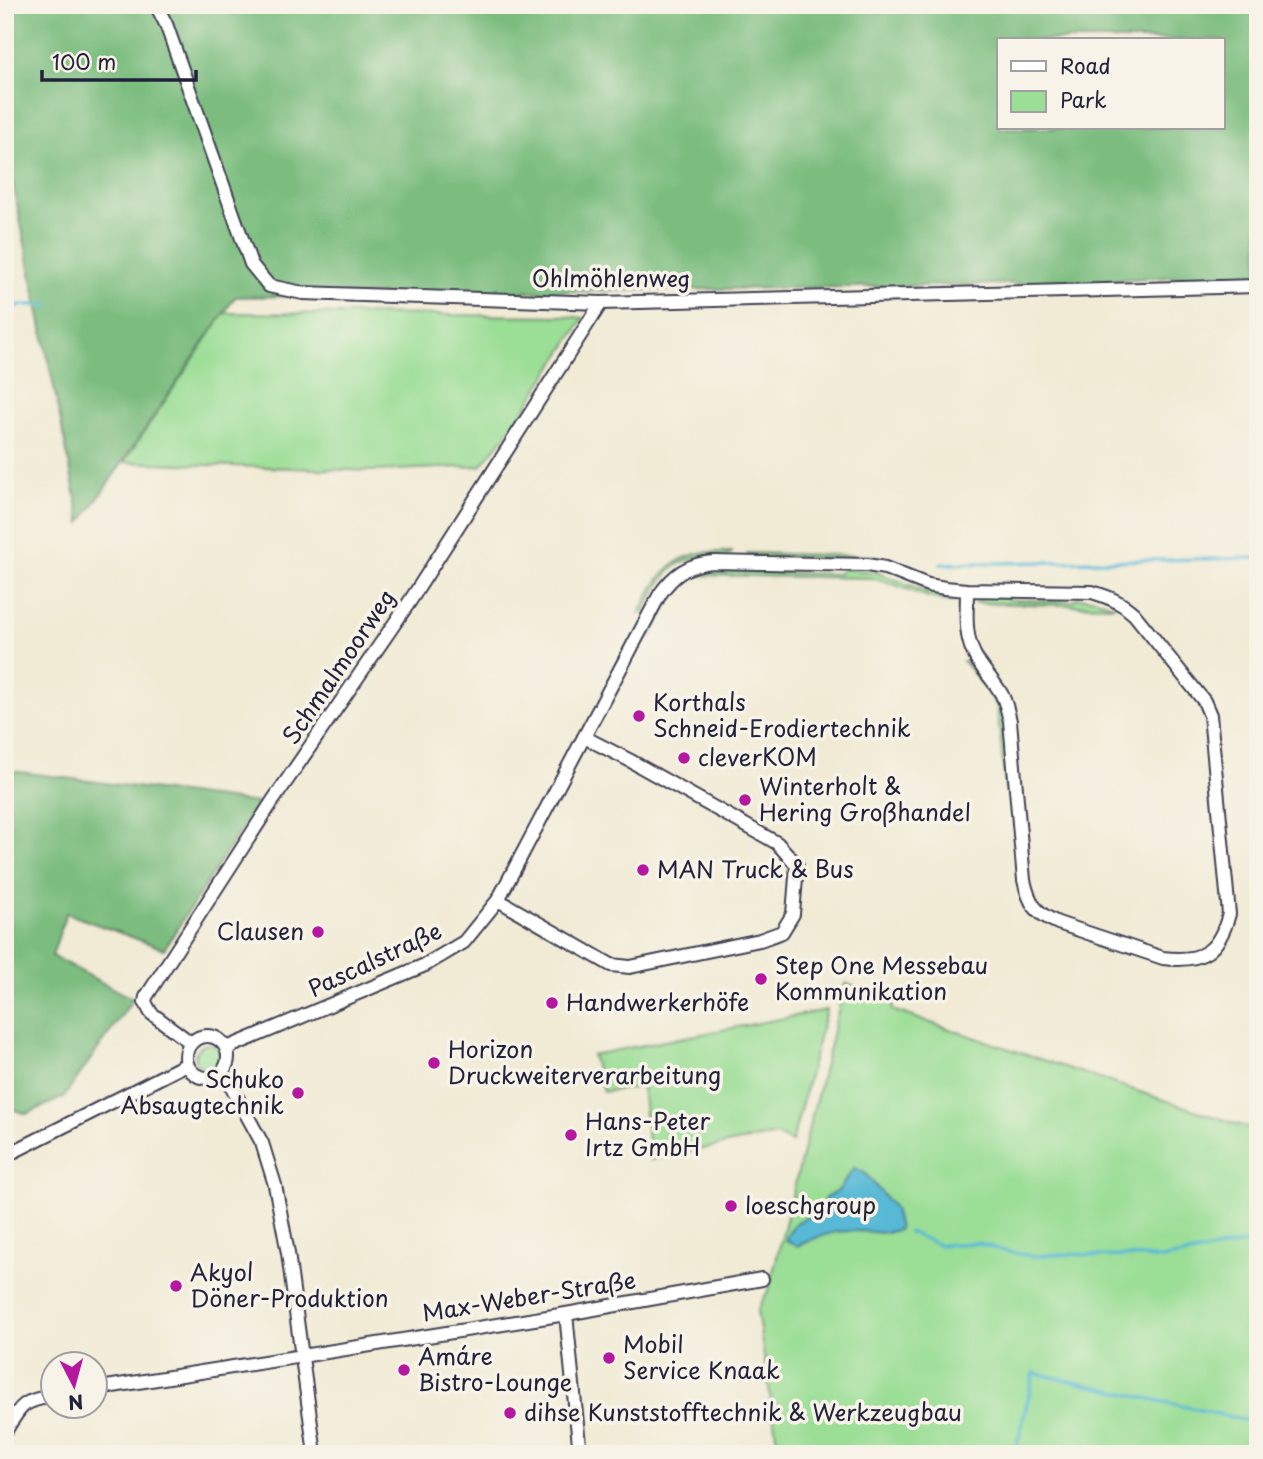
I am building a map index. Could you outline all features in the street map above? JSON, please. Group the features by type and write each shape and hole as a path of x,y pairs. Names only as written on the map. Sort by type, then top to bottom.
{"street":[{"name":"Ohlmöhlenweg","path":"156,5 166,24 251,264 269,286 303,293 601,303 1258,286"},
{"name":"Schmalmoorweg","path":"191,1043 151,1013 145,1002 146,997 272,802 410,601 601,303"},
{"name":"Pascalstraße","path":"228,1048 425,965 464,942 498,900 589,740 668,581 687,567 700,563 867,565 885,568 928,585 967,590 1092,592 1123,604 1204,701 1210,715 1229,914 1217,944 1205,953 1191,959 1163,958 1058,923 1035,909 1027,896 1024,880 1010,720 1001,693 981,666 970,645 967,590"},
{"path":"498,900 611,965 629,967 760,940 782,932 793,914 797,865 777,842 589,740"},
{"path":"210,1035 222,1041 228,1048 229,1063 221,1074 209,1079 194,1075 187,1064 186,1052 198,1037 210,1035"},
{"path":"5,1156 187,1064"},
{"path":"221,1074 232,1088 262,1143 272,1174 288,1253 315,1454"},
{"name":"Max-Weber-Straße","path":"108,1387 566,1314 762,1279"},
{"path":"566,1314 580,1454"},
{"path":"5,1432 25,1404 38,1399"}],"green space":[{"path":"5,5 1258,5 1258,273 964,285 235,297 81,523 5,144"},
{"path":"224,313 584,318 517,421 481,466 375,471 124,462"},
{"path":"732,552 728,556 695,558 675,567 660,584 644,612 639,614 657,582 671,566 692,555"},
{"path":"748,553 872,556 890,560 920,574 875,560 749,556"},
{"path":"719,566 725,571 838,574 844,569 876,572 925,591 943,594 952,602 870,578 700,575 676,592 652,636 639,650 636,649 641,639 648,635 664,606 663,599 676,585 694,573"},
{"path":"1003,595 1010,600 1073,601 1077,598 1094,598 1115,606 975,603 985,596"},
{"path":"964,662 985,679 999,703 1006,729 1011,784 1006,791 997,707 991,695"},
{"path":"5,770 258,803 164,949 66,913 52,956 133,999 64,1097 27,1114 5,1107"},
{"path":"845,983 894,1002 892,1010 1258,1131 1258,1454 779,1454 757,1311 769,1289"},
{"path":"826,1010 792,1142 777,1135 650,1160 642,1087 603,1092 592,1055"},
{"path":"208,1044 217,1048 221,1057 217,1066 208,1070 199,1066 195,1057 199,1048"}],"water":[{"path":"854,1168 864,1172 894,1208 899,1229 881,1232 836,1232 797,1246 785,1240 794,1224 822,1209 825,1198 838,1191"}],"waterway":[{"path":"5,307 50,305"},
{"path":"941,564 1258,558"},
{"path":"909,1232 939,1245 978,1243 1032,1256 1074,1254 1162,1259 1258,1241"},
{"path":"1015,1454 1034,1373 1258,1423"}],"place":[{"name":"Korthals Schneid-Erodiertechnik","path":"639,716"},
{"name":"cleverKOM","path":"684,758"},
{"name":"Winterholt & Hering Großhandel","path":"745,800"},
{"name":"MAN Truck & Bus","path":"643,870"},
{"name":"Clausen","path":"318,932"},
{"name":"Step One Messebau Kommunikation","path":"761,979"},
{"name":"Handwerkerhöfe","path":"552,1003"},
{"name":"Horizon Druckweiterverarbeitung","path":"434,1063"},
{"name":"Schuko Absaugtechnik","path":"298,1093"},
{"name":"Hans-Peter Irtz GmbH","path":"571,1135"},
{"name":"loeschgroup","path":"731,1206"},
{"name":"Akyol Döner-Produktion","path":"176,1286"},
{"name":"Mobil Service Knaak","path":"609,1358"},
{"name":"Amáre Bistro-Lounge","path":"404,1370"},
{"name":"dihse Kunststofftechnik & Werkzeugbau","path":"510,1413"}]}
